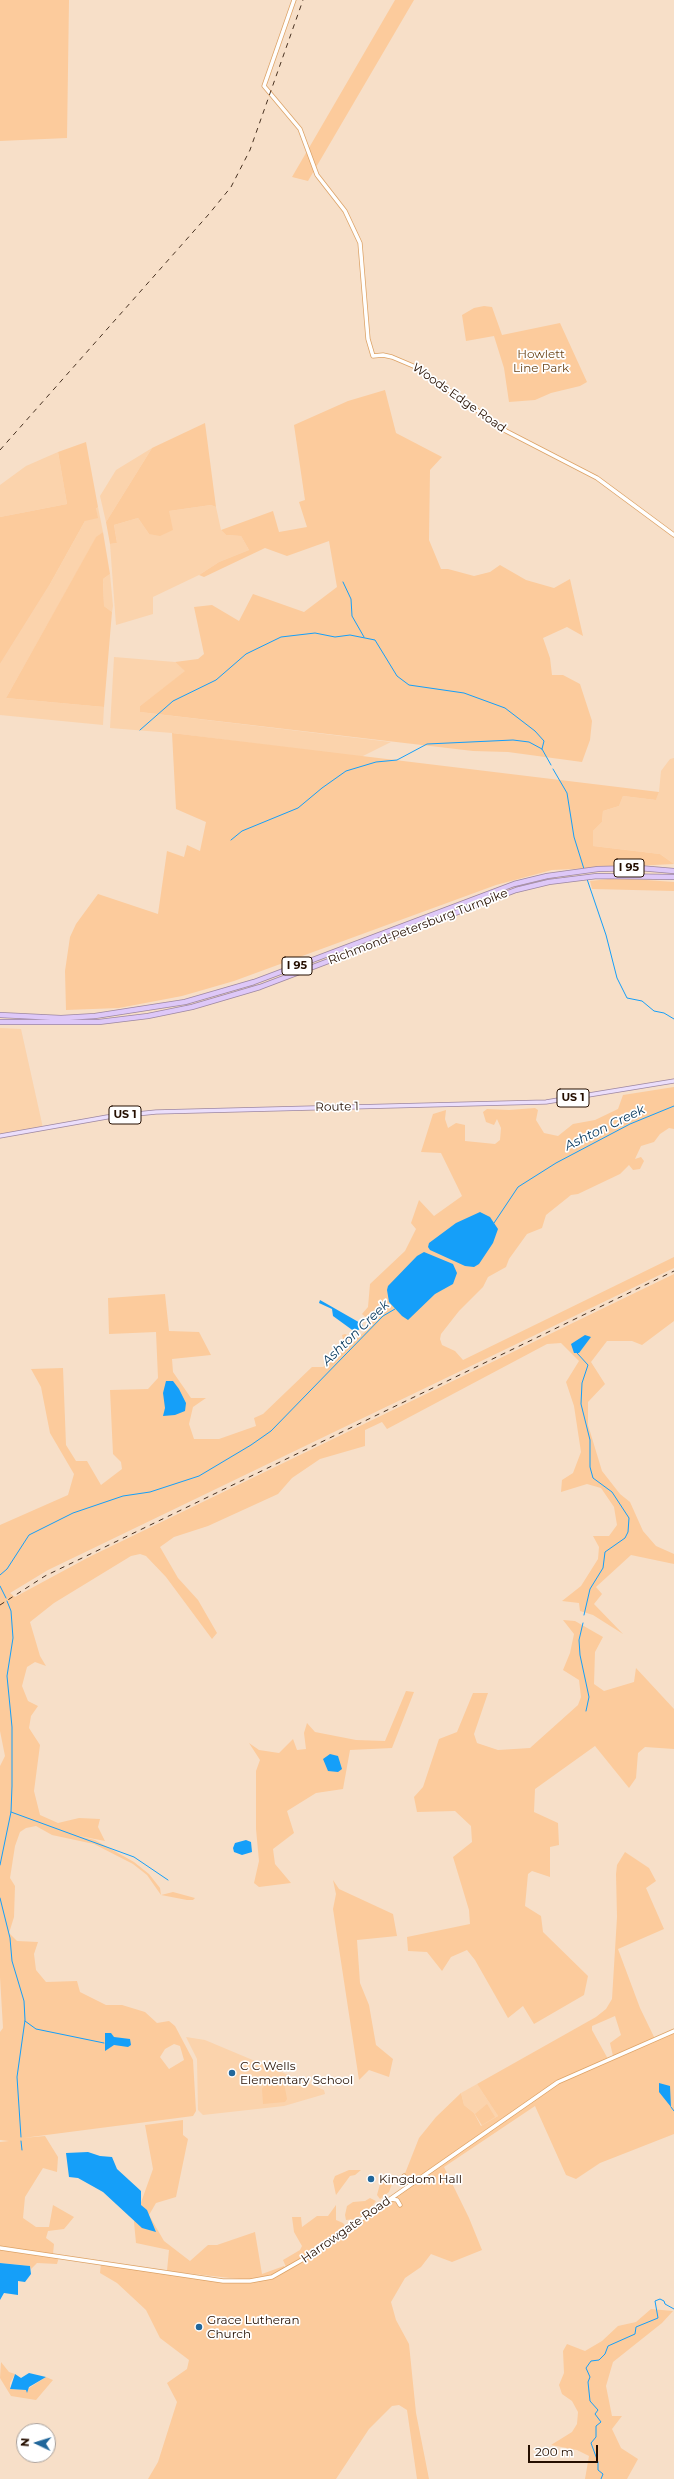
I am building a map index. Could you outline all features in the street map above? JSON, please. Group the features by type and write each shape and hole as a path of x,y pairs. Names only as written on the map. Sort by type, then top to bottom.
{"highway":[{"name":"Richmond-Petersburg Turnpike","path":"0,1015 61,1018 95,1016 185,1002 254,982 514,884 547,876 598,869 640,868 674,871"},
{"name":"Richmond-Petersburg Turnpike","path":"0,1022 99,1022 148,1016 192,1007 265,985 496,897 538,885 586,877 630,875 674,877"}],"main road":[{"name":"Woods Edge Road","path":"294,0 264,86 300,129 317,175 345,212 360,243 368,339 373,356 383,354 392,356 418,368 506,431 597,478 674,535"},
{"name":"Route 1","path":"0,1136 107,1117 156,1112 546,1102 674,1081"},
{"name":"Harrowgate Road","path":"0,2248 223,2281 257,2281 272,2277 295,2266 558,2082 674,2031"},
{"path":"404,2176 408,2182 414,2183"},
{"path":"391,2199 397,2200 400,2204"}],"shaded area":[{"path":"152,448 106,522 100,496 116,470"},
{"path":"58,452 67,504 0,517 0,485 26,466"},
{"path":"211,505 216,507 221,530 226,535 241,536 249,550 219,562 199,575 153,597 153,614 116,625 110,544 117,543 114,525 138,518 149,534 169,511"},
{"path":"98,507 103,532 96,538 6,698 104,707 103,725 0,715 0,664 50,584 85,521"},
{"path":"110,574 113,606 112,612 104,606 103,579"},
{"path":"114,657 175,662 186,671 140,706 140,712 391,742 361,757 172,733 110,728"},
{"path":"674,758 674,864 660,854 593,846 593,831 602,822 603,811 619,806 623,796 656,800 659,792 661,771 670,759"},
{"path":"0,1028 21,1029 43,1128 0,1135"},
{"name":"C C Wells Elementary School","path":"186,2037 205,2040 324,2090 325,2094 284,2106 203,2115 198,2110 197,2059"},
{"path":"477,2084 498,2116 482,2126 474,2113 464,2105 461,2093"}],"green space":[{"path":"0,0 69,0 67,138 0,141"},
{"path":"395,0 414,0 308,181 292,177"},
{"name":"Howlett Line Park","path":"484,306 492,307 502,335 560,323 587,382 580,386 551,393 535,400 509,402 504,368 494,336 466,341 462,315 474,308"},
{"path":"385,390 396,433 442,457 430,470 429,540 441,569 448,569 474,576 490,572 500,565 526,580 554,588 570,579 583,636 567,627 543,638 550,658 552,675 563,675 580,684 592,721 590,740 582,762 508,752 473,751 140,712 140,706 185,671 175,662 198,659 204,654 194,607 212,605 239,621 253,594 304,612 337,587 329,541 287,556 265,548 204,577 199,575 219,562 249,550 241,536 226,535 221,530 273,511 279,532 307,527 299,502 305,500 294,425 348,401"},
{"path":"205,423 216,507 211,505 169,511 173,530 160,536 149,534 138,518 114,525 117,543 110,544 106,522 152,448"},
{"path":"86,442 98,507 96,509 98,518 85,521 50,584 0,664 0,517 67,504 58,452"},
{"path":"103,532 110,574 103,579 104,606 112,612 104,707 6,698 96,537"},
{"path":"172,733 659,792 656,800 623,796 619,806 603,811 602,822 593,831 593,846 660,854 674,864 552,870 496,885 234,981 182,996 119,1008 66,1010 65,971 70,937 76,924 98,894 158,914 167,851 184,857 187,845 200,851 206,822 176,809"},
{"path":"618,878 674,882 674,891 592,889 590,881"},
{"path":"674,1087 674,1129 669,1128 660,1134 654,1142 641,1146 635,1159 641,1157 644,1161 640,1169 633,1170 629,1165 620,1174 578,1194 571,1195 546,1215 542,1228 527,1234 509,1259 506,1267 488,1277 483,1287 459,1311 441,1334 440,1339 442,1345 455,1351 463,1360 674,1257 674,1268 48,1570 10,1593 15,1597 89,1557 674,1274 674,1321 642,1345 632,1341 607,1341 591,1362 605,1384 588,1402 588,1425 602,1471 620,1494 630,1502 643,1531 656,1546 674,1554 674,1564 631,1555 596,1587 602,1594 594,1604 623,1634 593,1615 580,1611 579,1603 562,1601 581,1586 598,1559 599,1547 593,1536 609,1536 617,1525 614,1507 601,1488 587,1484 561,1492 562,1480 573,1473 581,1452 574,1406 566,1382 579,1361 561,1343 547,1344 387,1429 382,1422 365,1430 365,1446 320,1459 292,1478 278,1494 208,1526 174,1537 160,1547 178,1578 198,1600 217,1633 212,1639 166,1577 146,1556 140,1554 131,1556 54,1603 30,1622 40,1656 46,1666 35,1662 27,1667 22,1686 28,1701 38,1706 31,1716 29,1728 40,1745 34,1791 40,1815 58,1823 79,1818 100,1819 98,1827 105,1841 74,1835 95,1840 134,1862 149,1874 160,1888 161,1895 147,1875 133,1864 94,1844 52,1835 36,1826 26,1828 20,1832 15,1846 10,1878 15,1886 14,1917 9,1933 17,1941 38,1942 34,1954 36,1970 46,1982 77,1981 80,1992 106,2005 122,2005 145,2012 157,2023 169,2021 175,2026 193,2060 196,2111 193,2116 23,2138 45,2136 58,2157 57,2172 43,2168 25,2197 23,2218 36,2227 49,2227 53,2205 74,2217 64,2229 48,2231 46,2238 54,2244 53,2254 0,2247 0,2142 9,2141 0,2140 0,2032 3,2028 0,1977 0,1766 5,1756 0,1731 0,1525 68,1495 74,1474 50,1433 41,1387 31,1369 63,1368 66,1445 76,1461 87,1461 101,1485 122,1469 121,1462 113,1454 110,1390 148,1389 158,1378 156,1332 109,1334 108,1298 165,1294 169,1331 199,1332 211,1355 172,1359 173,1372 191,1398 206,1398 193,1407 189,1424 194,1439 219,1439 256,1426 254,1418 263,1414 312,1367 323,1367 338,1356 345,1346 342,1335 345,1334 356,1339 367,1330 369,1320 362,1314 368,1307 370,1284 405,1251 416,1229 411,1223 419,1200 434,1216 462,1196 441,1153 421,1152 433,1114 446,1110 445,1119 448,1128 456,1123 465,1125 465,1141 495,1144 500,1140 501,1128 497,1119 494,1125 486,1122 483,1112 487,1109 509,1110 535,1108 538,1110 536,1120 544,1133 558,1136 573,1124 595,1120 618,1109 623,1095","holes":["174,2044 180,2046 184,2060 169,2069 160,2057 165,2049"]},
{"path":"563,1620 575,1621 603,1637 595,1652 594,1684 604,1691 634,1682 636,1668 674,1709 674,1749 645,1747 638,1753 636,1778 629,1788 595,1746 535,1789 534,1812 558,1823 559,1845 550,1847 550,1877 532,1871 528,1874 525,1906 541,1916 543,1932 588,1976 584,1995 534,2024 523,2006 508,2018 475,1960 467,1950 451,1957 442,1971 427,1952 408,1951 407,1937 470,1924 469,1910 453,1857 472,1842 471,1826 455,1811 417,1812 414,1797 423,1787 439,1739 457,1732 473,1693 488,1693 474,1734 477,1743 498,1750 530,1748 578,1705 581,1697 579,1680 563,1670 570,1653 574,1634"},
{"path":"406,1691 414,1692 392,1748 350,1750 343,1789 316,1793 287,1811 294,1833 273,1849 275,1864 291,1883 259,1887 254,1883 259,1861 256,1829 256,1771 260,1760 249,1743 259,1750 279,1753 293,1739 297,1750 306,1749 304,1733 307,1723 315,1732 356,1740 385,1741"},
{"path":"625,1852 649,1868 656,1881 646,1888 664,1929 618,1949 640,2008 655,2039 674,2031 674,2134 600,2163 576,2179 566,2175 535,2106 444,2167 469,2218 482,2250 452,2262 431,2254 421,2267 405,2278 391,2302 396,2320 409,2344 416,2413 429,2479 417,2479 407,2410 399,2405 392,2406 369,2429 336,2479 148,2479 158,2462 177,2402 167,2383 187,2369 189,2360 160,2338 146,2310 117,2283 100,2273 101,2263 223,2281 264,2279 287,2269 283,2260 300,2250 302,2246 294,2232 292,2217 301,2217 302,2227 317,2216 328,2216 336,2205 336,2220 343,2223 347,2229 410,2183 404,2176 419,2138 436,2117 461,2093 464,2105 474,2113 481,2126 498,2116 477,2084 596,2017 606,2009 612,1999 617,1917 617,1865","holes":["615,2016 621,2035 610,2043 613,2056 608,2059 592,2030 592,2026"]},
{"path":"333,1880 339,1889 393,1914 397,1936 357,1940 360,1983 369,2005 376,2045 393,2059 389,2077 369,2070 359,2080 333,1909 336,1894"},
{"path":"173,1892 195,1898 193,1900 161,1895"},
{"path":"276,2077 283,2078 287,2099 285,2102 263,2104 262,2089 268,2080"},
{"path":"487,2104 495,2117 482,2125 475,2114"},
{"path":"183,2120 183,2135 188,2139 176,2197 156,2203 149,2215 164,2241 190,2261 208,2245 217,2245 255,2232 262,2274 284,2266 285,2268 271,2276 248,2280 167,2271 169,2250 136,2243 134,2222 153,2169 145,2125"},
{"path":"349,2170 361,2170 355,2175 350,2176 336,2195 333,2181 335,2176"},
{"path":"386,2180 392,2184 389,2192 380,2199 377,2195 380,2184"},
{"path":"370,2198 376,2201 368,2211 355,2219 346,2220 345,2215 347,2206 353,2202 365,2201"},
{"path":"0,2248 59,2257 57,2264 37,2263 31,2269 30,2266 0,2263"},
{"path":"651,2309 673,2311 662,2323 613,2362 606,2386 612,2416 622,2416 612,2429 621,2448 638,2459 627,2479 585,2479 589,2456 577,2450 551,2445 572,2432 577,2424 578,2412 572,2401 562,2394 559,2385 564,2373 563,2351 567,2344 585,2351 602,2341 618,2326 636,2322"},
{"path":"1,2362 9,2372 15,2374 10,2383 10,2389 26,2390 46,2377 53,2380 36,2400 11,2396 0,2378"}],"water":[{"path":"480,1212 490,1217 498,1229 493,1243 479,1264 474,1267 465,1266 430,1250 428,1247 429,1243 456,1223"},
{"path":"424,1252 453,1264 457,1273 453,1284 435,1294 408,1320 402,1316 389,1302 387,1290 388,1286 417,1256"},
{"path":"320,1300 362,1324 363,1327 355,1332 333,1316 332,1309 319,1303"},
{"path":"585,1335 591,1337 579,1353 574,1353 571,1344"},
{"path":"166,1381 173,1381 179,1389 186,1403 185,1411 175,1415 163,1416 165,1408 163,1393"},
{"path":"330,1754 338,1756 342,1769 338,1772 328,1771 323,1759"},
{"path":"246,1840 251,1842 252,1852 242,1855 234,1852 233,1848 235,1843"},
{"path":"105,2033 111,2033 114,2037 130,2039 131,2045 128,2047 114,2045 105,2051"},
{"path":"659,2083 670,2086 671,2107 659,2092"},
{"path":"88,2152 100,2156 112,2157 117,2169 141,2191 141,2205 147,2210 156,2232 142,2228 103,2192 78,2178 69,2177 66,2153"},
{"path":"0,2263 30,2266 31,2274 25,2282 18,2281 18,2295 4,2293 0,2300"},
{"path":"29,2373 46,2377 29,2387 27,2393 26,2390 10,2389 15,2374 21,2378"}],"waterway":[{"path":"343,582 351,599 352,616 364,637"},
{"path":"140,730 173,701 216,680 246,654 281,637 315,633 335,637 350,635 375,640 397,676 409,685 464,693 505,708 535,731 544,741 542,749"},
{"path":"231,840 242,831 298,808 346,771 376,762 397,760 427,744 513,740 529,742 542,749 551,765"},
{"path":"553,769 567,793 574,837 584,869"},
{"path":"587,879 606,935 617,978 627,998 642,1001 654,1011 664,1013 674,1019"},
{"name":"Ashton Creek","path":"494,1223 518,1187 556,1163 630,1124 674,1106"},
{"name":"Ashton Creek","path":"0,1575 7,1569 29,1535 73,1513 123,1496 150,1492 199,1476 251,1445 271,1431 383,1316 395,1309"},
{"path":"577,1353 588,1365 582,1383 581,1404 590,1440 590,1467 593,1478 612,1492 629,1518 628,1532 625,1538 605,1552 603,1568 590,1589 584,1615"},
{"path":"0,1586 6,1598"},
{"path":"0,1865 11,1812 12,1786 12,1727 7,1676 13,1638 11,1611 7,1601"},
{"path":"583,1623 579,1640 580,1655 589,1697 586,1711"},
{"path":"11,1812 134,1857 168,1880"},
{"path":"0,1898 10,1938 12,1961 24,2001 25,2020 17,2077 21,2137"},
{"path":"25,2021 36,2029 104,2043"},
{"path":"671,2107 674,2111"},
{"path":"21,2141 22,2150"},
{"path":"601,2479 603,2474 598,2470 598,2462 591,2443 596,2437 596,2426 601,2422 595,2414 598,2410 590,2401 588,2382 590,2377 586,2368 591,2361 599,2360 605,2354 608,2346 635,2334 636,2327 658,2318 655,2301 660,2299 674,2309"}],"railway":[{"path":"0,450 209,214 231,187 250,150 303,0"},
{"path":"0,1605 45,1576 674,1271"}],"place":[{"name":"C C Wells Elementary School","path":"232,2073"},
{"name":"Kingdom Hall","path":"371,2179"},
{"name":"Grace Lutheran Church","path":"199,2327"}]}
